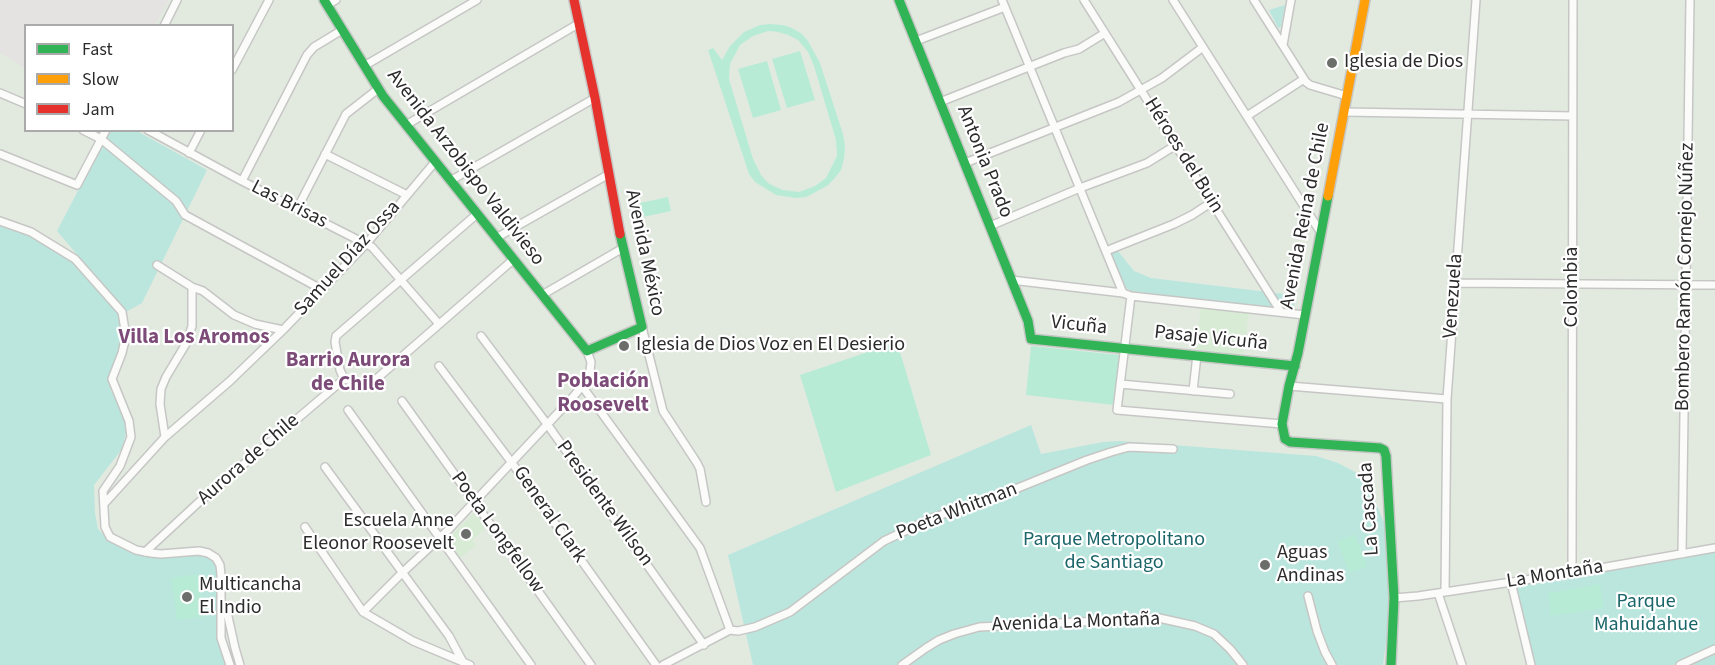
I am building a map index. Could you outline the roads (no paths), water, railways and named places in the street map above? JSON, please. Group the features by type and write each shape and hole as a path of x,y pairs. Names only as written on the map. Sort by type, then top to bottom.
{"street":[{"path":"165,24 177,0"},
{"path":"234,66 269,0"},
{"path":"364,66 477,0"},
{"name":"Avenida México","path":"574,0 623,248 663,411 698,463 706,502"},
{"name":"Antonia Prado","path":"899,0 1028,321 1031,339"},
{"name":"Héroes del Buin","path":"1084,0 1281,312"},
{"path":"1173,0 1321,233"},
{"path":"1254,0 1304,79 1310,85 1347,96"},
{"path":"1283,45 1292,0"},
{"name":"Avenida Reina de Chile","path":"1285,439 1282,424 1365,0"},
{"name":"Venezuela","path":"1462,665 1441,592 1447,399 1476,0"},
{"name":"Colombia","path":"1572,573 1573,0"},
{"name":"Bombero Ramón Cornejo Núñez","path":"1682,554 1690,0"},
{"name":"Avenida Arzobispo Valdivieso","path":"329,2 342,30 378,89 587,351"},
{"path":"916,41 1003,3 1123,293"},
{"path":"406,125 578,24"},
{"path":"242,181 307,55 314,47 342,30"},
{"path":"940,102 1079,49 1106,33"},
{"path":"965,163 1119,102 1171,72 1203,47"},
{"path":"1246,116 1304,79"},
{"path":"297,209 346,114 378,89"},
{"path":"0,93 24,103"},
{"path":"450,181 595,98"},
{"path":"1344,112 1573,116"},
{"path":"87,132 101,139 176,201 185,214 321,289"},
{"path":"0,154 77,185 105,132"},
{"name":"Las Brisas","path":"152,132 372,247 439,324"},
{"path":"189,153 200,132"},
{"path":"990,226 1147,163 1176,145"},
{"path":"325,154 407,195"},
{"name":"Samuel Díaz Ossa","path":"104,504 165,437 230,381 283,330 366,244 435,162"},
{"path":"496,237 609,174"},
{"path":"1106,251 1183,220 1212,202"},
{"path":"477,214 336,336 340,370 344,379 364,384 371,383 514,259"},
{"path":"0,221 31,232 75,259 122,312 126,336 112,379 129,421 131,437 120,466 103,491 105,527 110,537 136,550 161,554 199,551 216,558 220,565 222,593 221,638 230,665"},
{"path":"542,295 623,248"},
{"path":"157,265 192,287 203,291 234,315 255,324 283,330"},
{"path":"1011,280 1305,315"},
{"path":"1454,283 1715,285"},
{"path":"165,437 160,404 161,389 187,342 192,326 192,287"},
{"path":"1131,296 1117,410 1282,424"},
{"path":"363,612 512,463 582,386 591,367 587,351 642,327"},
{"name":"Presidente Wilson","path":"481,336 547,424 704,645"},
{"name":"Vicuña","path":"1031,339 1124,349"},
{"name":"Pasaje Vicuña","path":"1124,349 1295,366"},
{"path":"1192,391 1197,355"},
{"name":"General Clark","path":"439,366 512,463 656,665"},
{"name":"Aurora de Chile","path":"145,552 198,503 344,379"},
{"path":"1120,384 1230,394"},
{"path":"582,386 700,548 730,630"},
{"path":"1289,386 1447,399"},
{"name":"Poeta Longfellow","path":"402,401 591,665"},
{"path":"348,410 531,665"},
{"name":"La Cascada","path":"1285,439 1290,442 1384,450 1394,598 1392,665"},
{"name":"Poeta Whitman","path":"663,665 730,630 738,631 755,627 790,612 884,541 932,518 1008,492 1111,452 1129,447 1173,449"},
{"path":"325,467 403,572 467,664"},
{"path":"305,527 363,612 413,641 467,664"},
{"name":"La Montaña","path":"1394,598 1572,573 1715,548"},
{"path":"1511,582 1531,665"},
{"path":"1308,596 1317,632 1332,665"},
{"path":"221,605 227,612 240,665"},
{"name":"Avenida La Montaña","path":"902,665 939,640 979,627 1159,618 1195,626 1214,634 1243,665"},
{"path":"1680,665 1715,649"}],"place":[{"name":"Iglesia de Dios","path":"1332,63"},
{"name":"Iglesia de Dios Voz en El Desierio","path":"624,346"},
{"name":"Escuela Anne Eleonor Roosevelt","path":"466,534"},
{"name":"Aguas Andinas","path":"1265,565"},
{"name":"Multicancha El Indio","path":"187,597"}],"district":[{"name":"Villa Los Aromos","path":"194,338"},
{"name":"Barrio Aurora de Chile","path":"348,373"},
{"name":"Población Roosevelt","path":"603,394"}],"park label":[{"name":"Parque Metropolitano de Santiago","path":"1114,552"},
{"name":"Parque Mahuidahue","path":"1646,614"}]}
